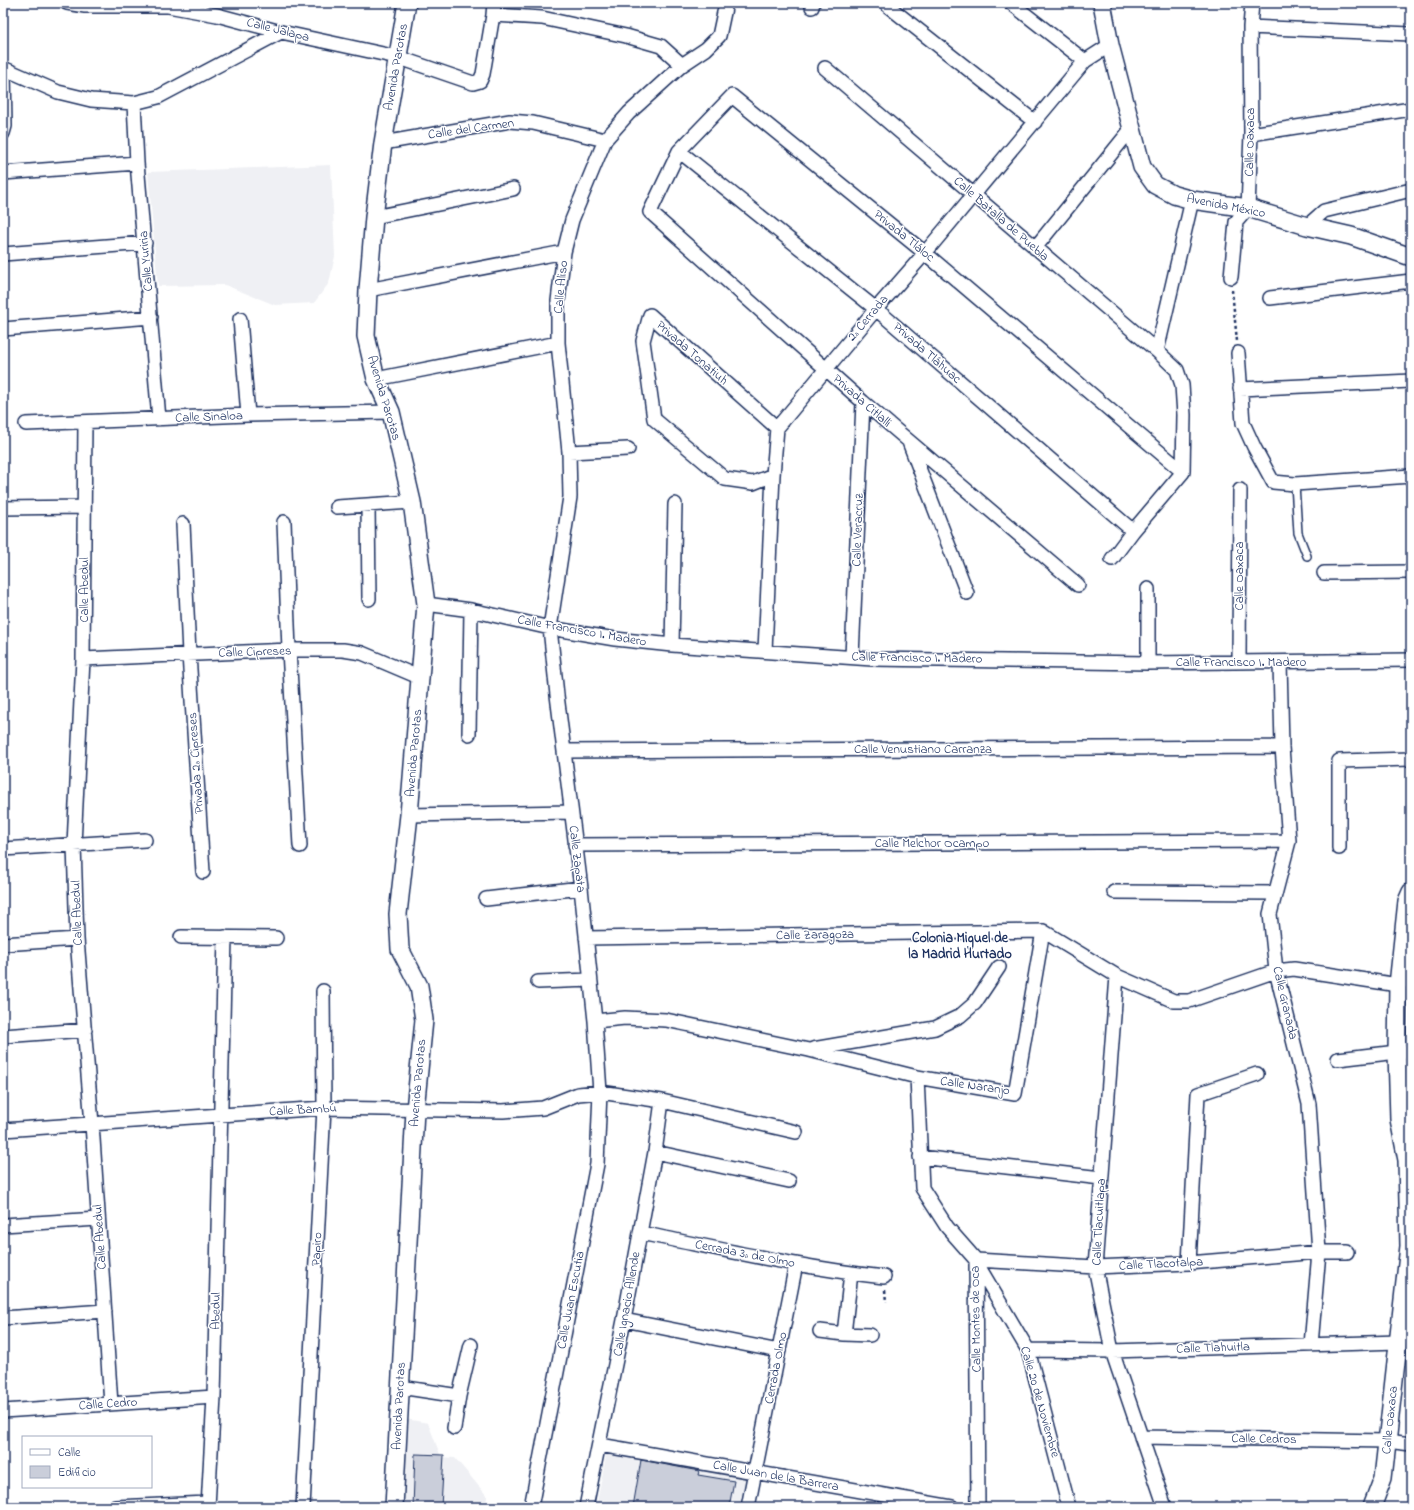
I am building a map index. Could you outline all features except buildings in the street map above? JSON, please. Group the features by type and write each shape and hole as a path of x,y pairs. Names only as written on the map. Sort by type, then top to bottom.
{"street":[{"name":"Calle Jalapa","path":"67,3 168,6 217,15 281,32 398,58 472,83 480,80 483,74 494,9"},
{"name":"Avenida Parotas","path":"394,1507 415,1110 424,1020 419,986 400,949 398,914 409,815 426,604 412,502 391,412 376,379 366,336 374,217 383,143 407,3"},
{"name":"Calle Aliso","path":"550,628 570,497 569,452 558,343 558,301 564,252 572,220 605,140 629,113 682,65 706,49 719,36 726,3"},
{"path":"1011,3 1084,62"},
{"name":"Avenida México","path":"1102,3 1110,45 1142,167 1155,185 1174,195 1192,200 1248,208 1307,226 1351,236 1411,257"},
{"name":"Calle Oaxaca","path":"1248,208 1251,134 1250,27 1252,3"},
{"path":"888,6 1035,122"},
{"path":"494,9 542,18 661,46 682,65"},
{"path":"1250,27 1411,34"},
{"path":"3,133 5,126 4,68 58,92 91,100 134,102 158,98 281,32"},
{"name":"2ª Cerrada","path":"777,428 1084,62 1110,45"},
{"name":"Calle Batalla de Puebla","path":"825,68 1178,370 1182,385 1184,415 1183,472"},
{"name":"Privada Tláloc","path":"650,212 679,151 732,96 925,253 1183,472"},
{"name":"Calle Yuriria","path":"134,102 137,163 159,419"},
{"path":"1251,134 1411,109"},
{"name":"Calle del Carmen","path":"383,143 510,122 533,123 605,140"},
{"path":"1035,248 1132,128"},
{"name":"Privada Tláhuac","path":"679,151 876,309 1133,531"},
{"path":"3,173 137,163"},
{"path":"374,217 514,189"},
{"path":"1307,226 1324,211 1411,190"},
{"path":"1157,351 1192,200"},
{"path":"1231,277 1236,222 1248,208"},
{"name":"Privada Citlalli","path":"650,212 825,369 1078,585"},
{"path":"3,254 145,243"},
{"path":"368,290 564,252"},
{"path":"1270,298 1411,281"},
{"name":"Privada Tonatiuh","path":"773,475 753,483 725,479 654,419 643,341 650,315 777,428"},
{"path":"3,329 151,317"},
{"path":"240,319 248,415"},
{"path":"376,379 558,343"},
{"path":"1238,353 1243,423 1273,482 1295,484 1411,476"},
{"path":"1240,389 1411,381"},
{"name":"Calle Veracruz","path":"852,657 863,402"},
{"name":"Calle Sinaloa","path":"26,424 248,415 391,412"},
{"name":"Calle Abedul","path":"85,422 83,659 74,845 77,939 92,1124 111,1404"},
{"path":"765,651 773,475 777,428"},
{"path":"908,441 967,593"},
{"path":"569,452 628,449"},
{"path":"1112,559 1133,531 1183,472"},
{"name":"Calle Oaxaca","path":"1239,662 1240,490"},
{"path":"337,507 412,502"},
{"path":"672,644 675,504"},
{"path":"368,505 369,599"},
{"path":"3,508 84,507"},
{"path":"284,522 289,650 300,846"},
{"name":"Privada 2ª Cipreses","path":"183,524 189,654 203,872"},
{"path":"1324,573 1411,572"},
{"path":"1148,589 1148,663"},
{"name":"Calle Francisco I. Madero","path":"426,604 471,610 550,628 614,639 872,659 1148,663 1411,660"},
{"path":"469,734 471,610"},
{"name":"Calle Zapata","path":"550,628 581,888 600,1092"},
{"name":"Calle Cipreses","path":"83,659 289,650 343,650 362,653 421,678"},
{"name":"Calle Granada","path":"1280,662 1282,747 1289,841 1274,893 1270,914 1276,971 1309,1104 1319,1252 1311,1345"},
{"name":"Calle Venustiano Carranza","path":"565,751 1282,747"},
{"path":"1339,848 1339,761 1411,759"},
{"path":"409,815 571,812"},
{"path":"3,849 145,840"},
{"name":"Calle Melchor Ocampo","path":"575,845 1289,841"},
{"path":"486,899 581,888"},
{"path":"1114,892 1274,893"},
{"name":"Calle Oaxaca","path":"1372,1507 1383,1478 1409,1246 1405,1119 1404,984 1409,897"},
{"path":"1043,931 1117,976 1174,1001 1189,1001 1276,971 1294,969 1404,984"},
{"name":"Calle Zaragoza","path":"586,938 1043,931"},
{"name":"Calle Naranjo","path":"594,1020 625,1018 666,1020 808,1050 917,1078 1015,1094 1043,931"},
{"path":"182,936 276,938"},
{"name":"Abedul","path":"208,1505 214,1397 225,937"},
{"path":"3,944 77,939"},
{"path":"808,1050 935,1028 960,1016 976,1003 999,967"},
{"name":"Calle Tlacuitlapa","path":"1117,976 1095,1267 1112,1351 1165,1506"},
{"path":"538,982 590,980"},
{"name":"Papiro","path":"303,1507 324,1108 323,991"},
{"path":"3,1036 84,1030"},
{"path":"1338,1059 1404,1052"},
{"path":"1189,1263 1198,1094 1256,1074"},
{"name":"Calle Montes de Oca","path":"917,1078 922,1188 947,1227 976,1260 978,1507"},
{"name":"Calle Bambú","path":"3,1130 324,1108 503,1111 543,1108 578,1094 600,1092 662,1101 796,1132"},
{"name":"Calle Juan Escutia","path":"531,1507 597,1164 600,1092"},
{"name":"Calle Ignacio Allende","path":"586,1507 600,1445 624,1320 655,1152 662,1101"},
{"path":"655,1152 789,1181"},
{"path":"920,1157 1101,1178"},
{"path":"3,1225 98,1218"},
{"name":"Cerrada 3ª de Olmo","path":"640,1233 796,1264 884,1277"},
{"name":"Calle Tlacotalpa","path":"976,1260 1095,1267 1189,1263 1319,1252 1347,1252"},
{"name":"Calle 20 de Noviembre","path":"976,1260 1028,1350 1068,1507"},
{"name":"Cerrada Olmo","path":"748,1507 796,1264"},
{"path":"844,1334 851,1273"},
{"path":"3,1318 105,1311"},
{"path":"624,1320 779,1351"},
{"path":"820,1331 870,1335"},
{"name":"Calle Tlahuitla","path":"1028,1350 1112,1351 1398,1342"},
{"path":"454,1428 458,1396 471,1345"},
{"path":"400,1387 458,1396"},
{"name":"Calle Cedro","path":"3,1411 214,1397"},
{"name":"Calle Cedros","path":"1141,1437 1387,1440"},
{"path":"1387,1440 1411,1444"},
{"name":"Calle Juan de la Barrera","path":"600,1445 952,1507"},
{"path":"115,1507 208,1505"}],"lane":[{"path":"1295,484 1298,533 1307,556"}],"path":[{"path":"1231,277 1238,353"}],"shaded area":[{"path":"331,165 335,256 329,283 314,303 275,305 225,285 158,286 148,172"},
{"path":"406,1419 428,1423 441,1457 455,1458 487,1496 486,1507 404,1507"},
{"path":"607,1451 746,1478 739,1507 596,1507"}],"district":[{"name":"Colonia Miguel de la Madrid Hurtado","path":"960,946"}]}
